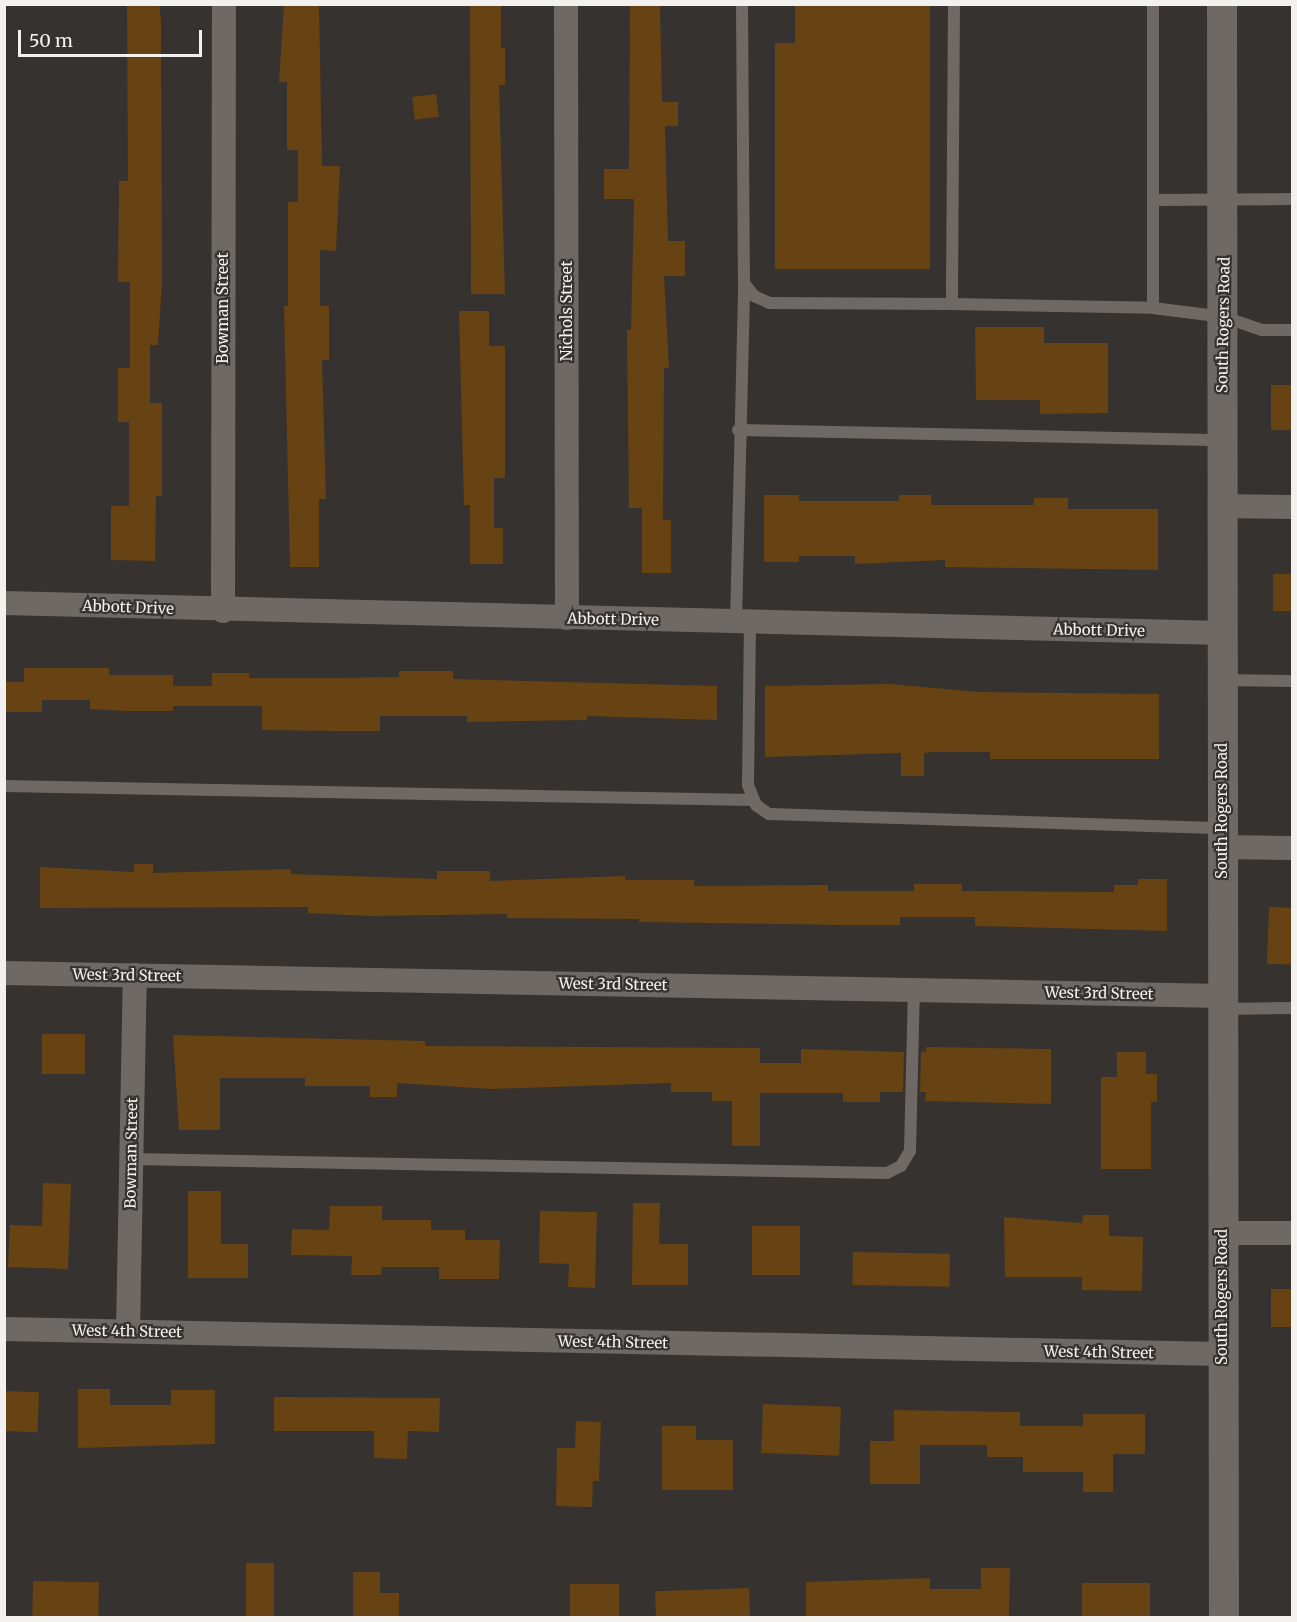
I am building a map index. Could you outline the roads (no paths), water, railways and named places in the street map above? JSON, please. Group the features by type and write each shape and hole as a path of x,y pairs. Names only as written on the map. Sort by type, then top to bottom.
{"street":[{"name":"Bowman Street","path":"223,611 224,4"},
{"name":"Nichols Street","path":"566,4 567,618"},
{"name":"South Rogers Road","path":"1222,4 1224,317 1221,506 1221,1354 1224,1617"},
{"path":"1221,506 1293,507"},
{"name":"Abbott Drive","path":"4,603 223,611 1222,633"},
{"path":"1222,837 1293,848"},
{"name":"West 3rd Street","path":"4,973 914,990 1222,1002"},
{"name":"Bowman Street","path":"128,1331 135,975"},
{"path":"1222,1233 1293,1233"},
{"name":"West 4th Street","path":"4,1329 1221,1354"}],"lane":[{"path":"742,4 744,283 738,430 748,785 753,800 769,814 786,817 1222,837"},
{"path":"952,304 954,4"},
{"path":"1153,4 1153,308"},
{"path":"1153,200 1293,199"},
{"path":"744,283 754,296 771,303 1153,308 1224,317 1262,330 1293,330"},
{"path":"738,430 1222,440"},
{"path":"1222,680 1293,681"},
{"path":"4,786 753,800"},
{"path":"131,1159 887,1173 901,1166 910,1151 914,990"},
{"path":"1222,1002 1293,1008"}]}
